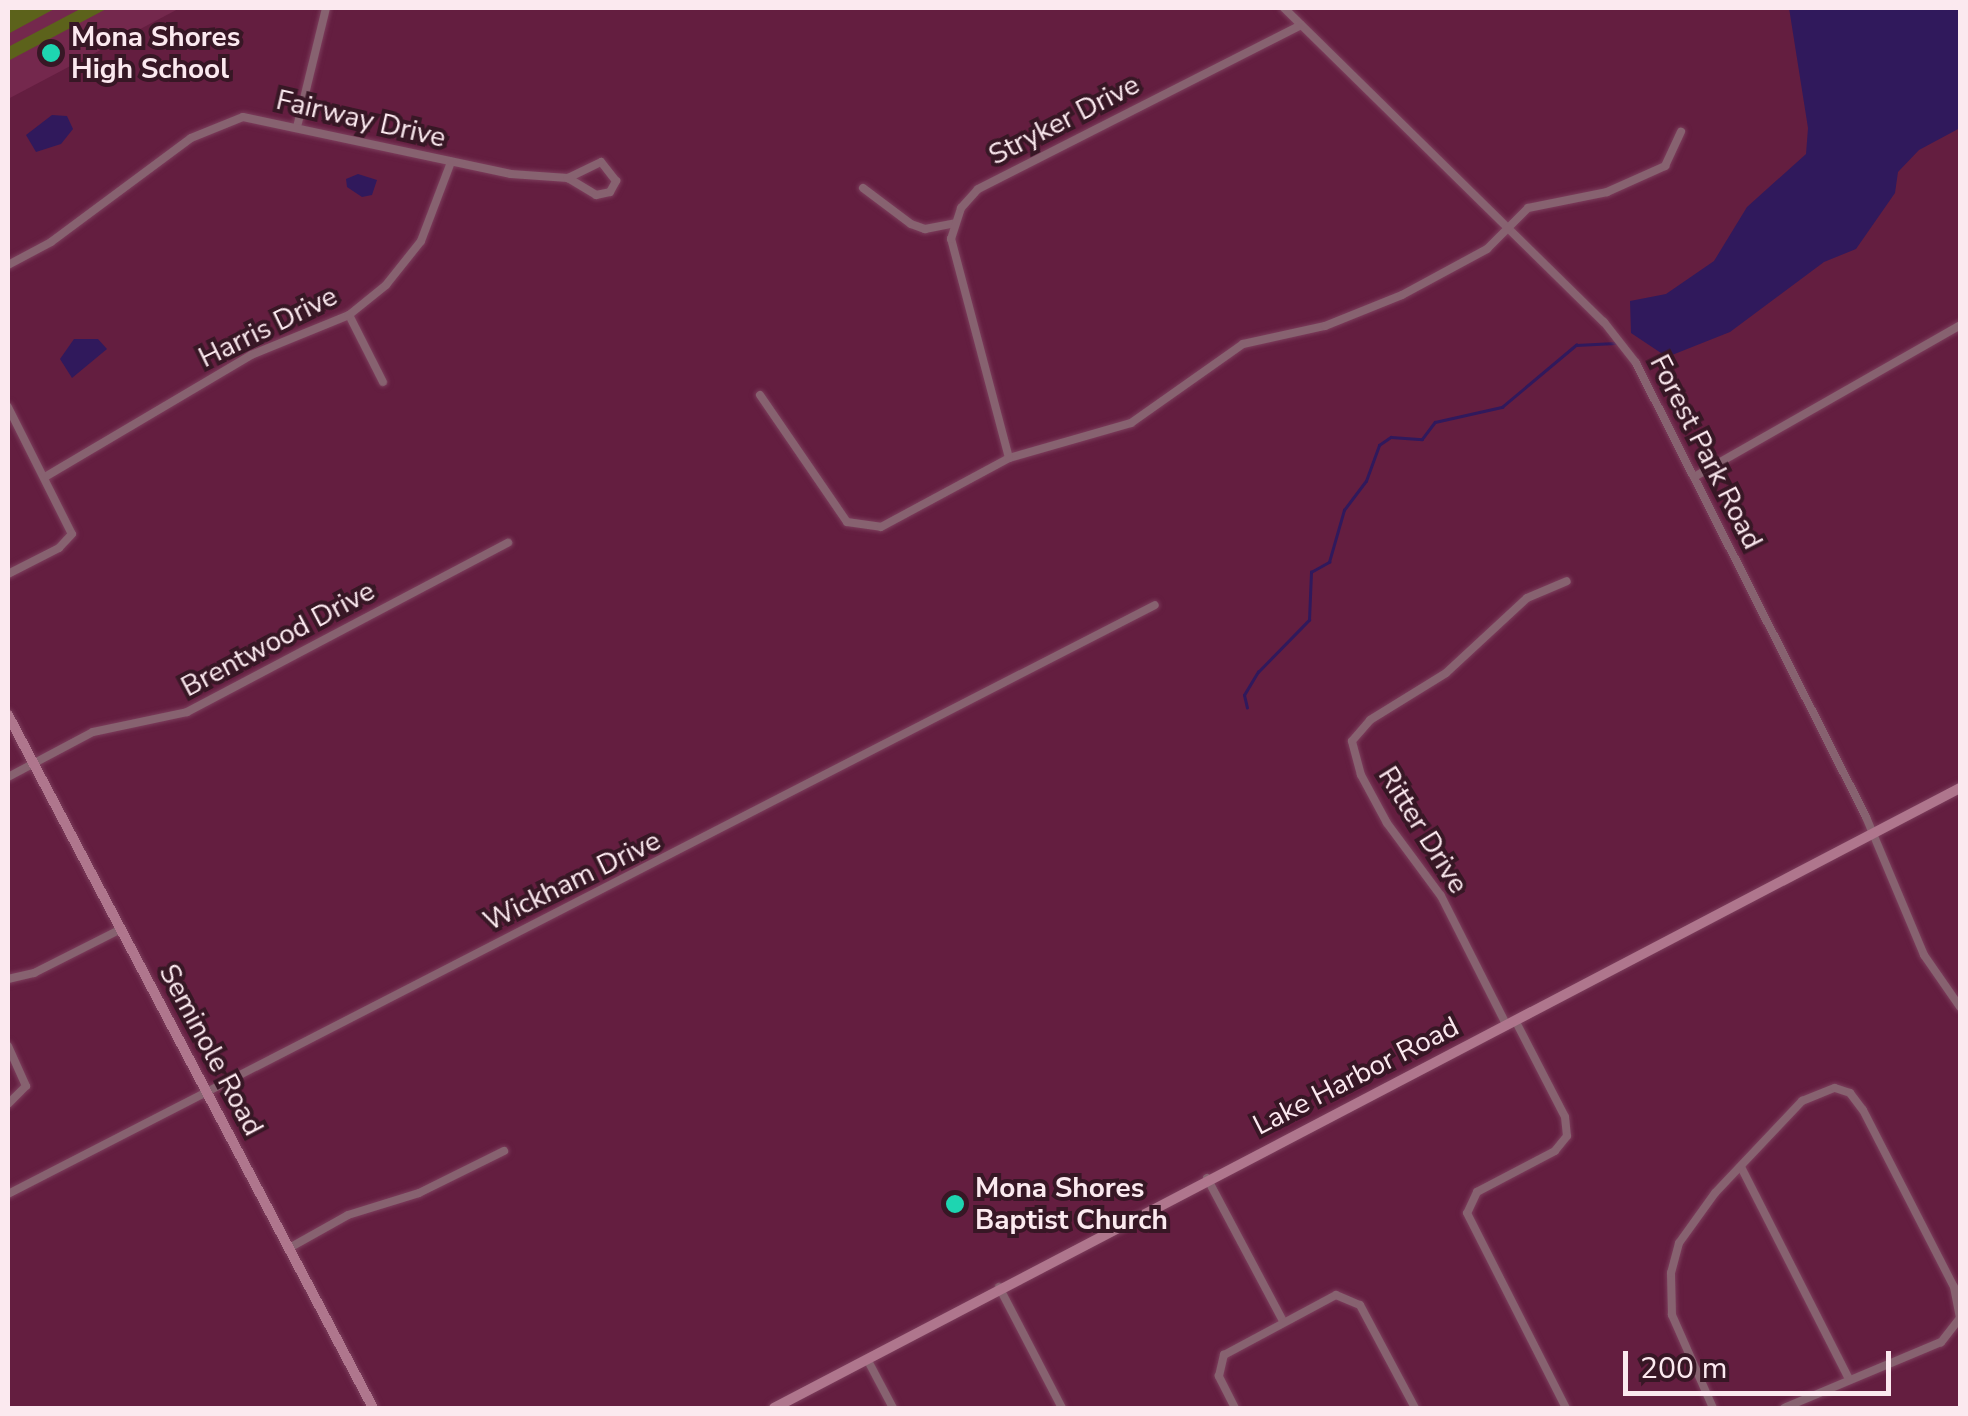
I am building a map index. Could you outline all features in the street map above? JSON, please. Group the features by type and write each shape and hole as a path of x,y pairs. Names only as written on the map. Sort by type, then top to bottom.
{"street":[{"path":"298,127 326,8"},
{"name":"Forest Park Road","path":"1284,8 1611,330 1631,356 1873,834 1924,955 1960,1007"},
{"name":"Stryker Drive","path":"955,223 978,190 1301,25"},
{"name":"Fairway Drive","path":"8,265 50,242 216,123 243,116 450,162 568,178 600,196 616,180 600,162 568,178"},
{"path":"760,395 846,522 860,528 881,527 1009,458 1131,423 1243,344 1378,306 1488,249 1528,208 1607,192 1665,166 1681,131"},
{"name":"Harris Drive","path":"45,477 242,360 348,315 386,284 421,241 436,213 450,162"},
{"path":"863,188 912,224 925,229 955,223 952,239 1009,458"},
{"path":"348,315 383,382"},
{"path":"1694,477 1960,326"},
{"path":"8,406 72,534 59,548 8,574"},
{"name":"Brentwood Drive","path":"8,777 93,732 188,712 508,543"},
{"name":"Ritter Drive","path":"1511,1022 1441,896 1386,823 1352,741 1370,720 1446,673 1527,598 1567,581"},
{"name":"Wickham Drive","path":"8,1194 206,1090 810,787 1154,605"},
{"name":"Seminole Road","path":"8,715 373,1408"},
{"name":"Lake Harbor Road","path":"774,1408 1206,1178 1960,788"},
{"path":"8,978 34,973 121,930"},
{"path":"1511,1022 1564,1117 1567,1136 1555,1150 1477,1192 1468,1213 1566,1408"},
{"path":"8,1046 26,1086 8,1104"},
{"path":"1713,1408 1674,1326 1670,1273 1691,1222 1808,1095 1835,1088 1856,1099 1954,1287 1960,1318 1941,1342 1848,1377 1784,1408"},
{"path":"290,1247 504,1151"},
{"path":"1741,1167 1848,1377"},
{"path":"1206,1178 1283,1321"},
{"path":"999,1287 1062,1408"},
{"path":"1236,1408 1219,1376 1221,1359 1331,1296 1352,1298 1416,1408"},
{"path":"867,1359 893,1408"}],"shaded area":[{"name":"Mona Shores High School","path":"8,8 180,8 8,99"},
{"path":"1789,8 1960,8 1960,128 1919,150 1898,172 1895,193 1856,249 1824,262 1730,332 1667,357 1631,333 1630,301 1666,294 1714,261 1747,207 1806,154 1808,128"},
{"path":"52,115 67,116 73,129 61,144 36,152 26,135"},
{"path":"358,174 377,180 372,195 362,197 347,187 346,179"},
{"path":"74,339 98,339 107,349 72,378 60,359"}],"green space":[{"path":"8,8 56,8 8,34"},
{"path":"82,8 108,8 8,61 8,47"}],"waterway":[{"path":"1247,708 1244,695 1258,672 1309,620 1311,572 1329,562 1344,510 1366,481 1379,445 1391,437 1422,439 1435,422 1502,407 1576,345 1615,343"}],"place":[{"name":"Mona Shores High School","path":"51,53"},
{"name":"Mona Shores Baptist Church","path":"955,1204"}]}
